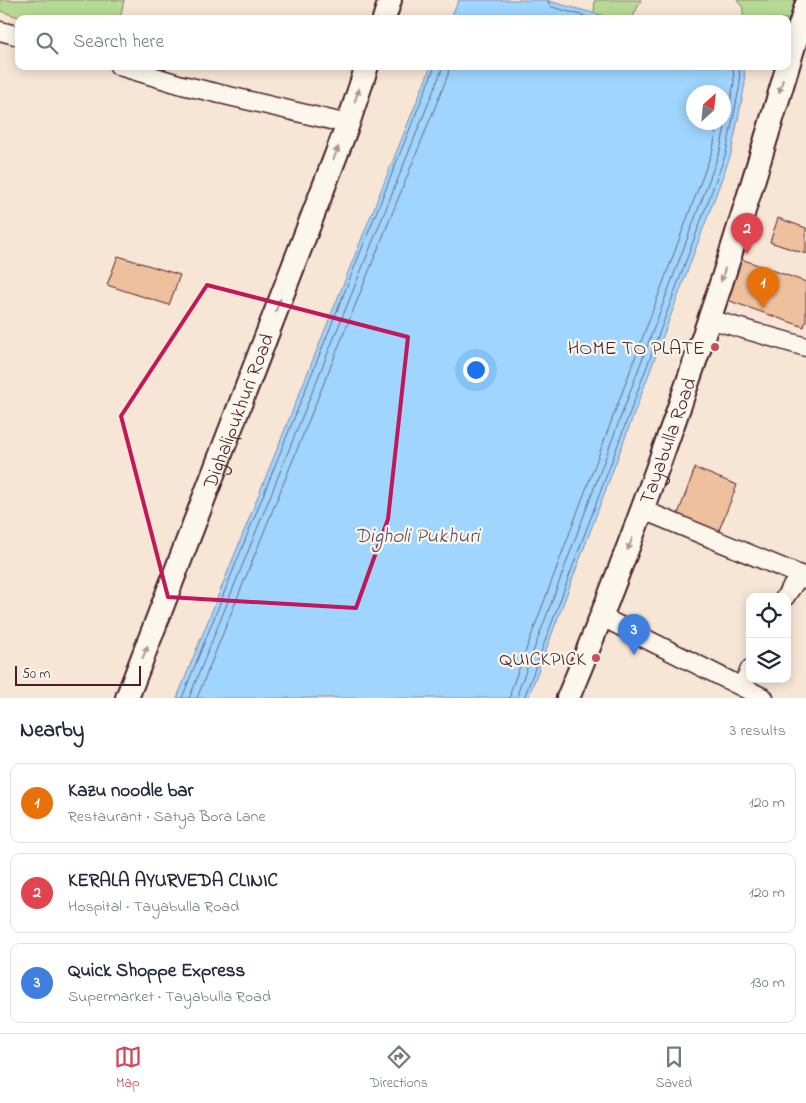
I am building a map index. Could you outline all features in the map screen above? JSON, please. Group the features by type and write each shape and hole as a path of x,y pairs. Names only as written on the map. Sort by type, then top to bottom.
{"main road":[{"path":"385,15 390,0"},
{"name":"Tayabulla Road","path":"791,54 806,6"},
{"name":"Dighalipukhuri Road","path":"127,698 348,124 366,70"},
{"name":"Tayabulla Road","path":"568,698 602,617 643,510 709,319 786,70"}],"street":[{"path":"0,31 15,35"},
{"path":"132,70 182,85 348,124"},
{"path":"709,319 806,347"},
{"path":"643,510 803,577 789,593"},
{"path":"602,617 764,698"},
{"path":"742,686 746,678"}],"highlighted area":[{"path":"207,285 408,337 388,519 356,608 168,597 121,416"}],"green space":[{"path":"0,0 124,0 121,15 15,16 0,11"},
{"path":"595,0 641,0 634,15 601,15 594,13"},
{"path":"737,0 796,0 791,24 791,15 743,15 743,8"}],"water":[{"path":"459,0 545,0 600,15 452,15"},
{"name":"Digholi Pukhuri","path":"429,70 744,70 745,84 731,154 528,698 177,698"}],"building":[{"path":"778,218 806,228 806,254 770,242"},
{"path":"118,256 180,275 169,305 107,285"},
{"path":"741,259 806,282 806,320 804,327 727,300"},
{"path":"695,468 737,485 718,533 677,517"}],"place":[{"name":"KERALA AYURVEDA CLINIC","path":"747,254"},
{"name":"Kazu noodle bar","path":"763,308"},
{"name":"HOME TO PLATE","path":"715,347"},
{"name":"Quick Shoppe Express","path":"634,655"},
{"name":"QUICKPICK","path":"596,658"}]}
